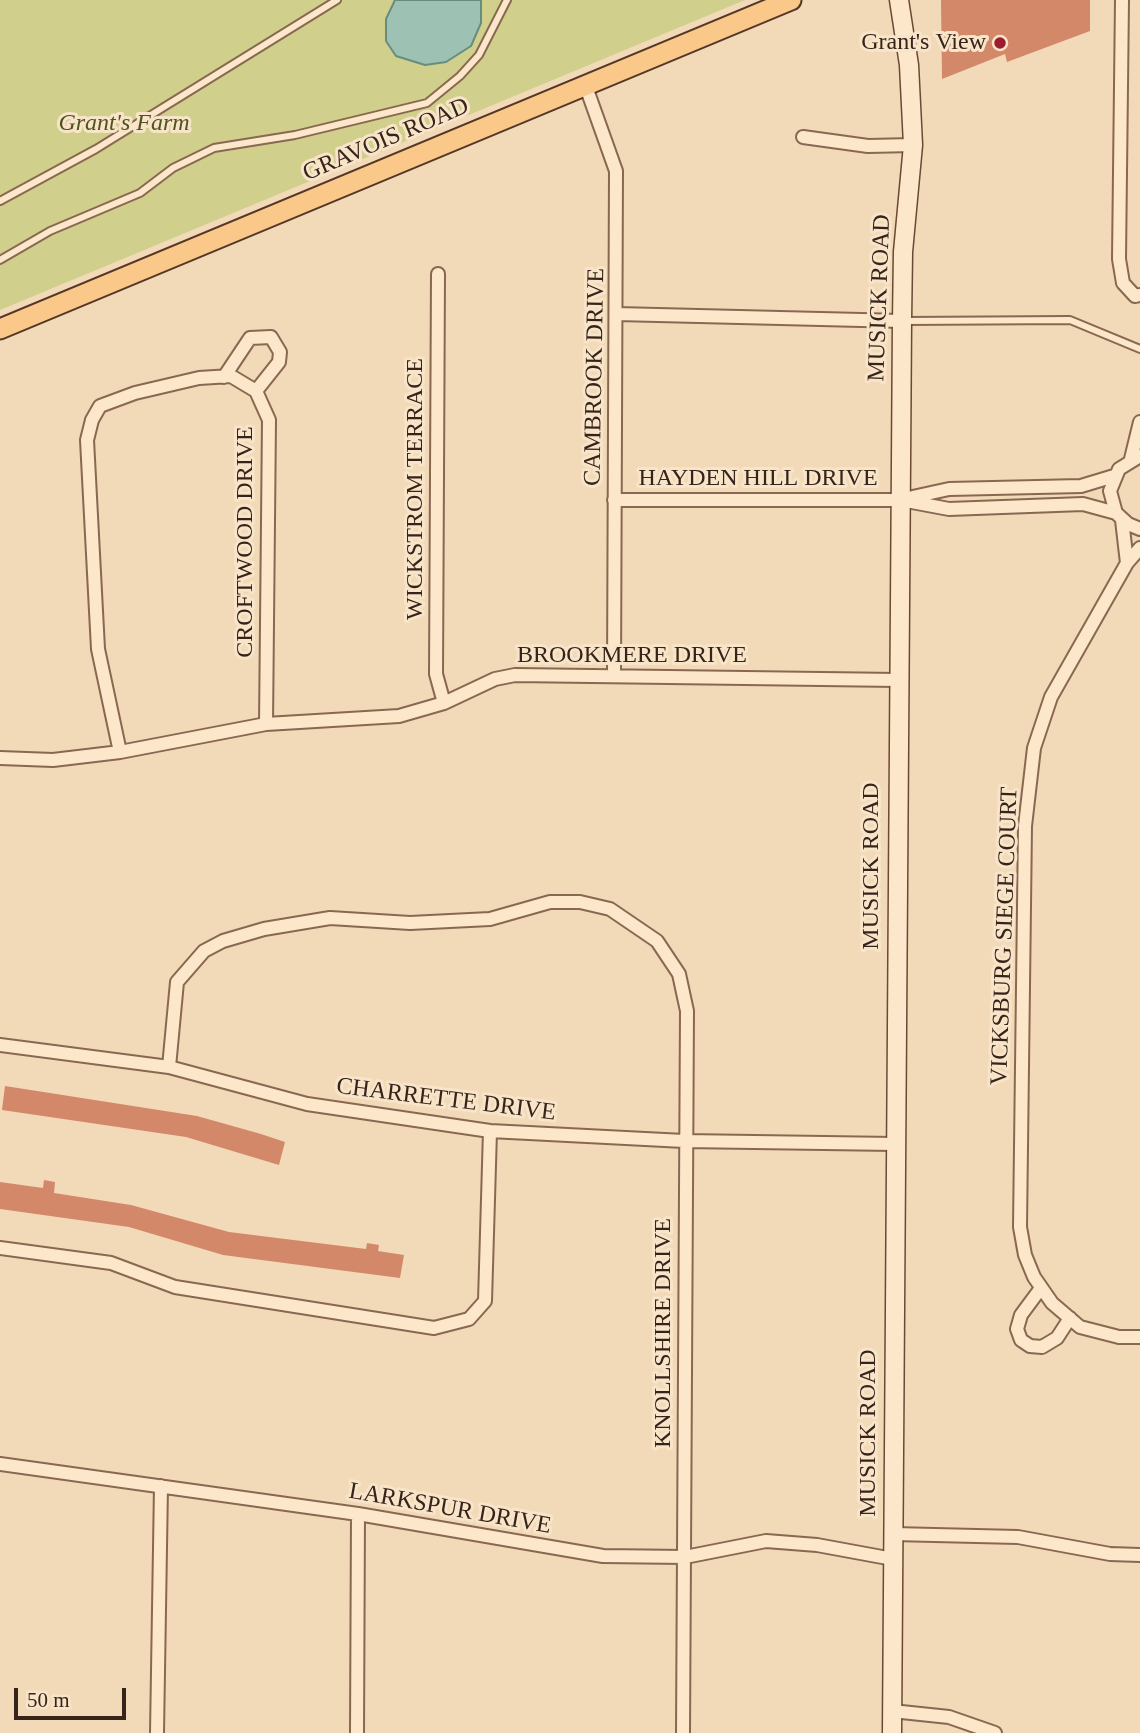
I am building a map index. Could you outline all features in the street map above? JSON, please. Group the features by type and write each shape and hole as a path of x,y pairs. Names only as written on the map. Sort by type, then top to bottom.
{"main road":[{"name":"GRAVOIS ROAD","path":"0,328 585,83 791,0"}],"street":[{"name":"MUSICK ROAD","path":"892,1733 894,1143 902,321 903,251 913,145 909,65 899,0"},
{"path":"1122,0 1119,259 1123,283 1135,296 1140,295"},
{"name":"CAMBROOK DRIVE","path":"585,83 616,171 614,676"},
{"path":"803,137 868,146 913,145"},
{"name":"WICKSTROM TERRACE","path":"438,274 436,674 444,704"},
{"path":"617,314 902,321"},
{"path":"120,752 98,649 87,440 92,420 100,406 135,393 199,378 228,377 250,338 271,337 280,352 279,362 256,391"},
{"name":"CROFTWOOD DRIVE","path":"228,377 256,391 269,420 267,724"},
{"path":"901,500 949,489 1081,486 1114,476 1135,458 1140,422"},
{"path":"1114,476 1111,499 1119,517 1127,563"},
{"name":"HAYDEN HILL DRIVE","path":"614,500 901,500"},
{"path":"901,500 949,509 1083,504 1119,517 1140,529"},
{"name":"VICKSBURG SIEGE COURT","path":"1140,548 1127,563 1051,697 1034,748 1025,826 1020,1227 1025,1255 1041,1288 1052,1303 1080,1326 1119,1337 1140,1337"},
{"name":"BROOKMERE DRIVE","path":"0,758 53,760 120,752 267,724 399,716 444,704 495,679 516,675 898,680"},
{"name":"KNOLLSHIRE DRIVE","path":"169,1067 177,982 204,951 223,941 264,929 330,918 410,923 489,919 550,902 580,902 610,909 657,941 679,974 687,1011 684,1141 683,1733"},
{"name":"CHARRETTE DRIVE","path":"0,1045 169,1067 307,1104 490,1131 684,1141 894,1143"},
{"path":"0,1248 111,1263 174,1287 434,1328 468,1319 485,1301 490,1131"},
{"path":"1041,1288 1021,1315 1017,1329 1021,1340 1030,1346 1042,1347 1056,1338 1070,1318"},
{"name":"LARKSPUR DRIVE","path":"0,1464 358,1514 603,1556 685,1557 766,1541 817,1545 892,1559"},
{"path":"157,1733 161,1486"},
{"path":"357,1733 358,1514"},
{"path":"893,1534 1018,1537 1110,1554 1140,1555"},
{"path":"892,1711 949,1717 996,1733"}],"lane":[{"path":"0,201 96,149 337,0"},
{"path":"0,260 50,231 140,193 173,167 214,148 295,135 427,103 460,75 479,54 507,0"},
{"path":"902,321 1070,320 1140,349"}],"green space":[{"name":"Grant's Farm","path":"0,0 745,0 0,310"}],"shaded area":[{"path":"395,0 481,0 481,23 471,46 446,62 425,65 396,56 386,41 386,19"}],"building":[{"name":"Grant's View","path":"941,0 1090,0 1090,31 1007,62 1005,54 942,79"},
{"path":"5,1086 197,1116 285,1142 279,1165 186,1137 2,1110"},
{"path":"44,1180 55,1182 54,1193 131,1205 229,1232 366,1249 367,1243 379,1245 378,1251 404,1255 400,1278 223,1255 129,1227 0,1209 0,1182 43,1188"}],"place":[{"name":"Grant's View","path":"1000,43"}]}
